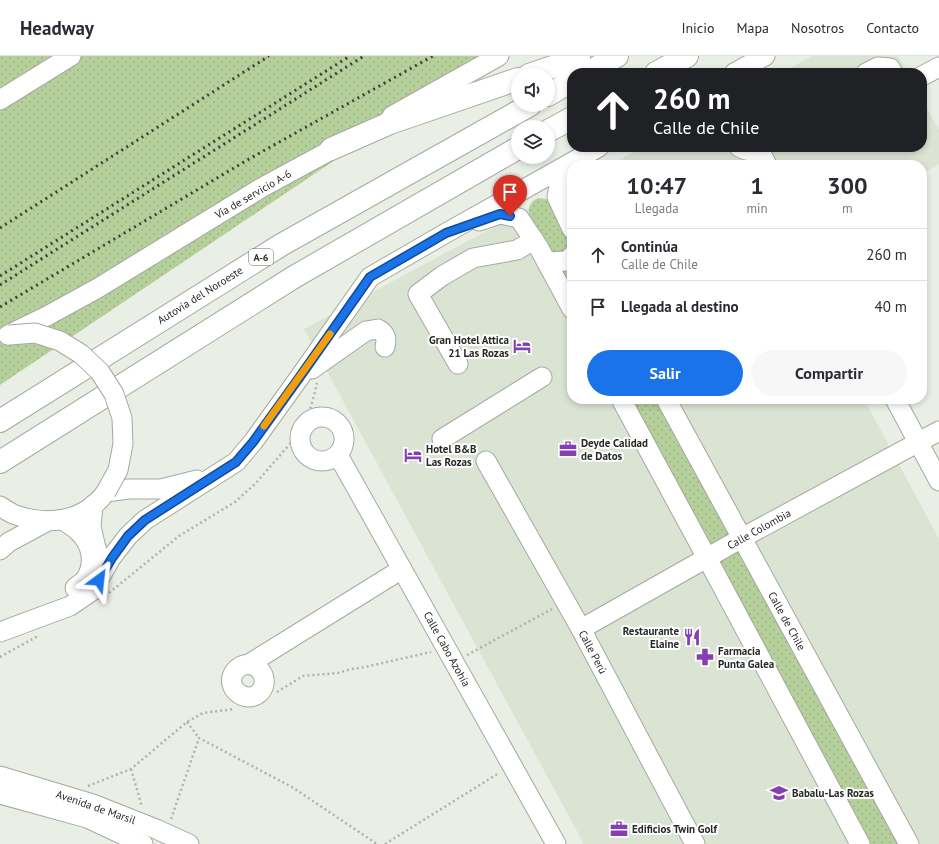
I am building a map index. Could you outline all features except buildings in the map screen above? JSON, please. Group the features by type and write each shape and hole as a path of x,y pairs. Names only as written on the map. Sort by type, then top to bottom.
{"highway":[{"path":"550,68 570,61 579,56"},
{"path":"596,68 617,56"},
{"path":"665,68 687,56"},
{"path":"331,149 390,123 511,81"},
{"path":"555,91 567,84"},
{"name":"Autovía del Noroeste","path":"0,421 281,245 518,112"},
{"path":"555,128 567,121"},
{"path":"0,462 294,277 511,152"}],"street":[{"path":"0,100 71,56"},
{"name":"Vía de servicio A-6","path":"4,335 47,316 98,288 261,188 499,56"},
{"path":"743,68 765,56"},
{"path":"927,73 939,67"},
{"path":"876,68 890,68"},
{"path":"575,160 589,152"},
{"path":"584,160 592,152"},
{"path":"0,632 70,606 92,591 112,558 128,536 145,520 236,462 253,442 370,277 567,165"},
{"path":"567,174 560,180 557,197 567,218"},
{"path":"446,233 500,214 519,218 547,262 567,300"},
{"path":"458,364 418,294 442,276 473,258 517,250 534,240"},
{"path":"547,262 567,262"},
{"path":"563,292 567,284"},
{"path":"297,381 318,364 366,331 378,329 383,332 386,341 384,347"},
{"path":"4,335 35,333 60,341 81,354 100,372 114,394 122,418 123,444 118,470 100,498 91,527 99,558 97,571 91,583 75,596 25,623"},
{"path":"442,439 542,377"},
{"path":"624,404 860,844"},
{"name":"Calle de Chile","path":"669,404 909,844"},
{"path":"897,404 939,481"},
{"path":"325,416 338,422 342,428 344,442 342,449 338,454 333,458 324,461 310,457 304,452 300,437 304,427 311,419 325,416"},
{"name":"Calle Colombia","path":"581,629 742,538 939,431"},
{"name":"Calle Cabo Azohía","path":"338,454 556,844"},
{"name":"Calle Perú","path":"486,461 581,629 695,844"},
{"path":"0,550 9,542 55,520 79,515 100,498 128,489 161,489 187,483 220,472"},
{"path":"0,625 22,617 68,593 84,581 90,570 92,558 88,543 77,530 55,520 30,519 6,510"},
{"path":"249,664 402,569"},
{"name":"Avenida de Marsil","path":"0,776 93,804 189,844"},
{"name":"Avenida de Marsil","path":"0,794 87,818 143,844"}],"path":[{"path":"108,594 180,536 235,502 255,484 304,427 319,374 318,364"},
{"path":"274,694 303,676 338,673 441,650 451,656 565,602"},
{"path":"0,657 41,634"},
{"path":"64,795 131,769 187,722 203,713 239,708"},
{"path":"187,722 199,738 292,787 377,844"},
{"path":"166,834 199,738"},
{"path":"385,844 512,765"},
{"path":"131,769 146,825"}],"shaded area":[{"path":"812,56 898,56 905,68 790,68"},
{"path":"927,108 939,130 939,164 927,171 927,160 619,160 634,152 927,152"},
{"path":"567,188 567,404 867,404 939,539 939,844 584,844 304,329"}],"green space":[{"path":"0,56 490,56 0,385"},
{"path":"538,198 551,202 567,231 567,286 529,215 530,205"},
{"path":"631,404 661,404 899,844 869,844"}],"railway":[{"path":"0,228 269,56"},
{"path":"0,276 350,56"},
{"path":"0,285 364,56"},
{"path":"0,307 249,159 433,56"}],"slow traffic":[{"path":"264,426 330,334"}],"place":[{"name":"Gran Hotel Attica 21 Las Rozas","path":"522,346"},
{"name":"Deyde Calidad de Datos","path":"568,449"},
{"name":"Hotel B&B Las Rozas","path":"413,455"},
{"name":"Restaurante Elaine","path":"692,637"},
{"name":"Farmacia Punta Galea","path":"705,657"},
{"name":"Babalu-Las Rozas","path":"779,793"},
{"name":"Edificios Twin Golf","path":"619,829"}],"route":[{"path":"99,580 112,558 128,536 145,520 236,462 253,442 370,277 446,233 500,214 510,216"}]}
